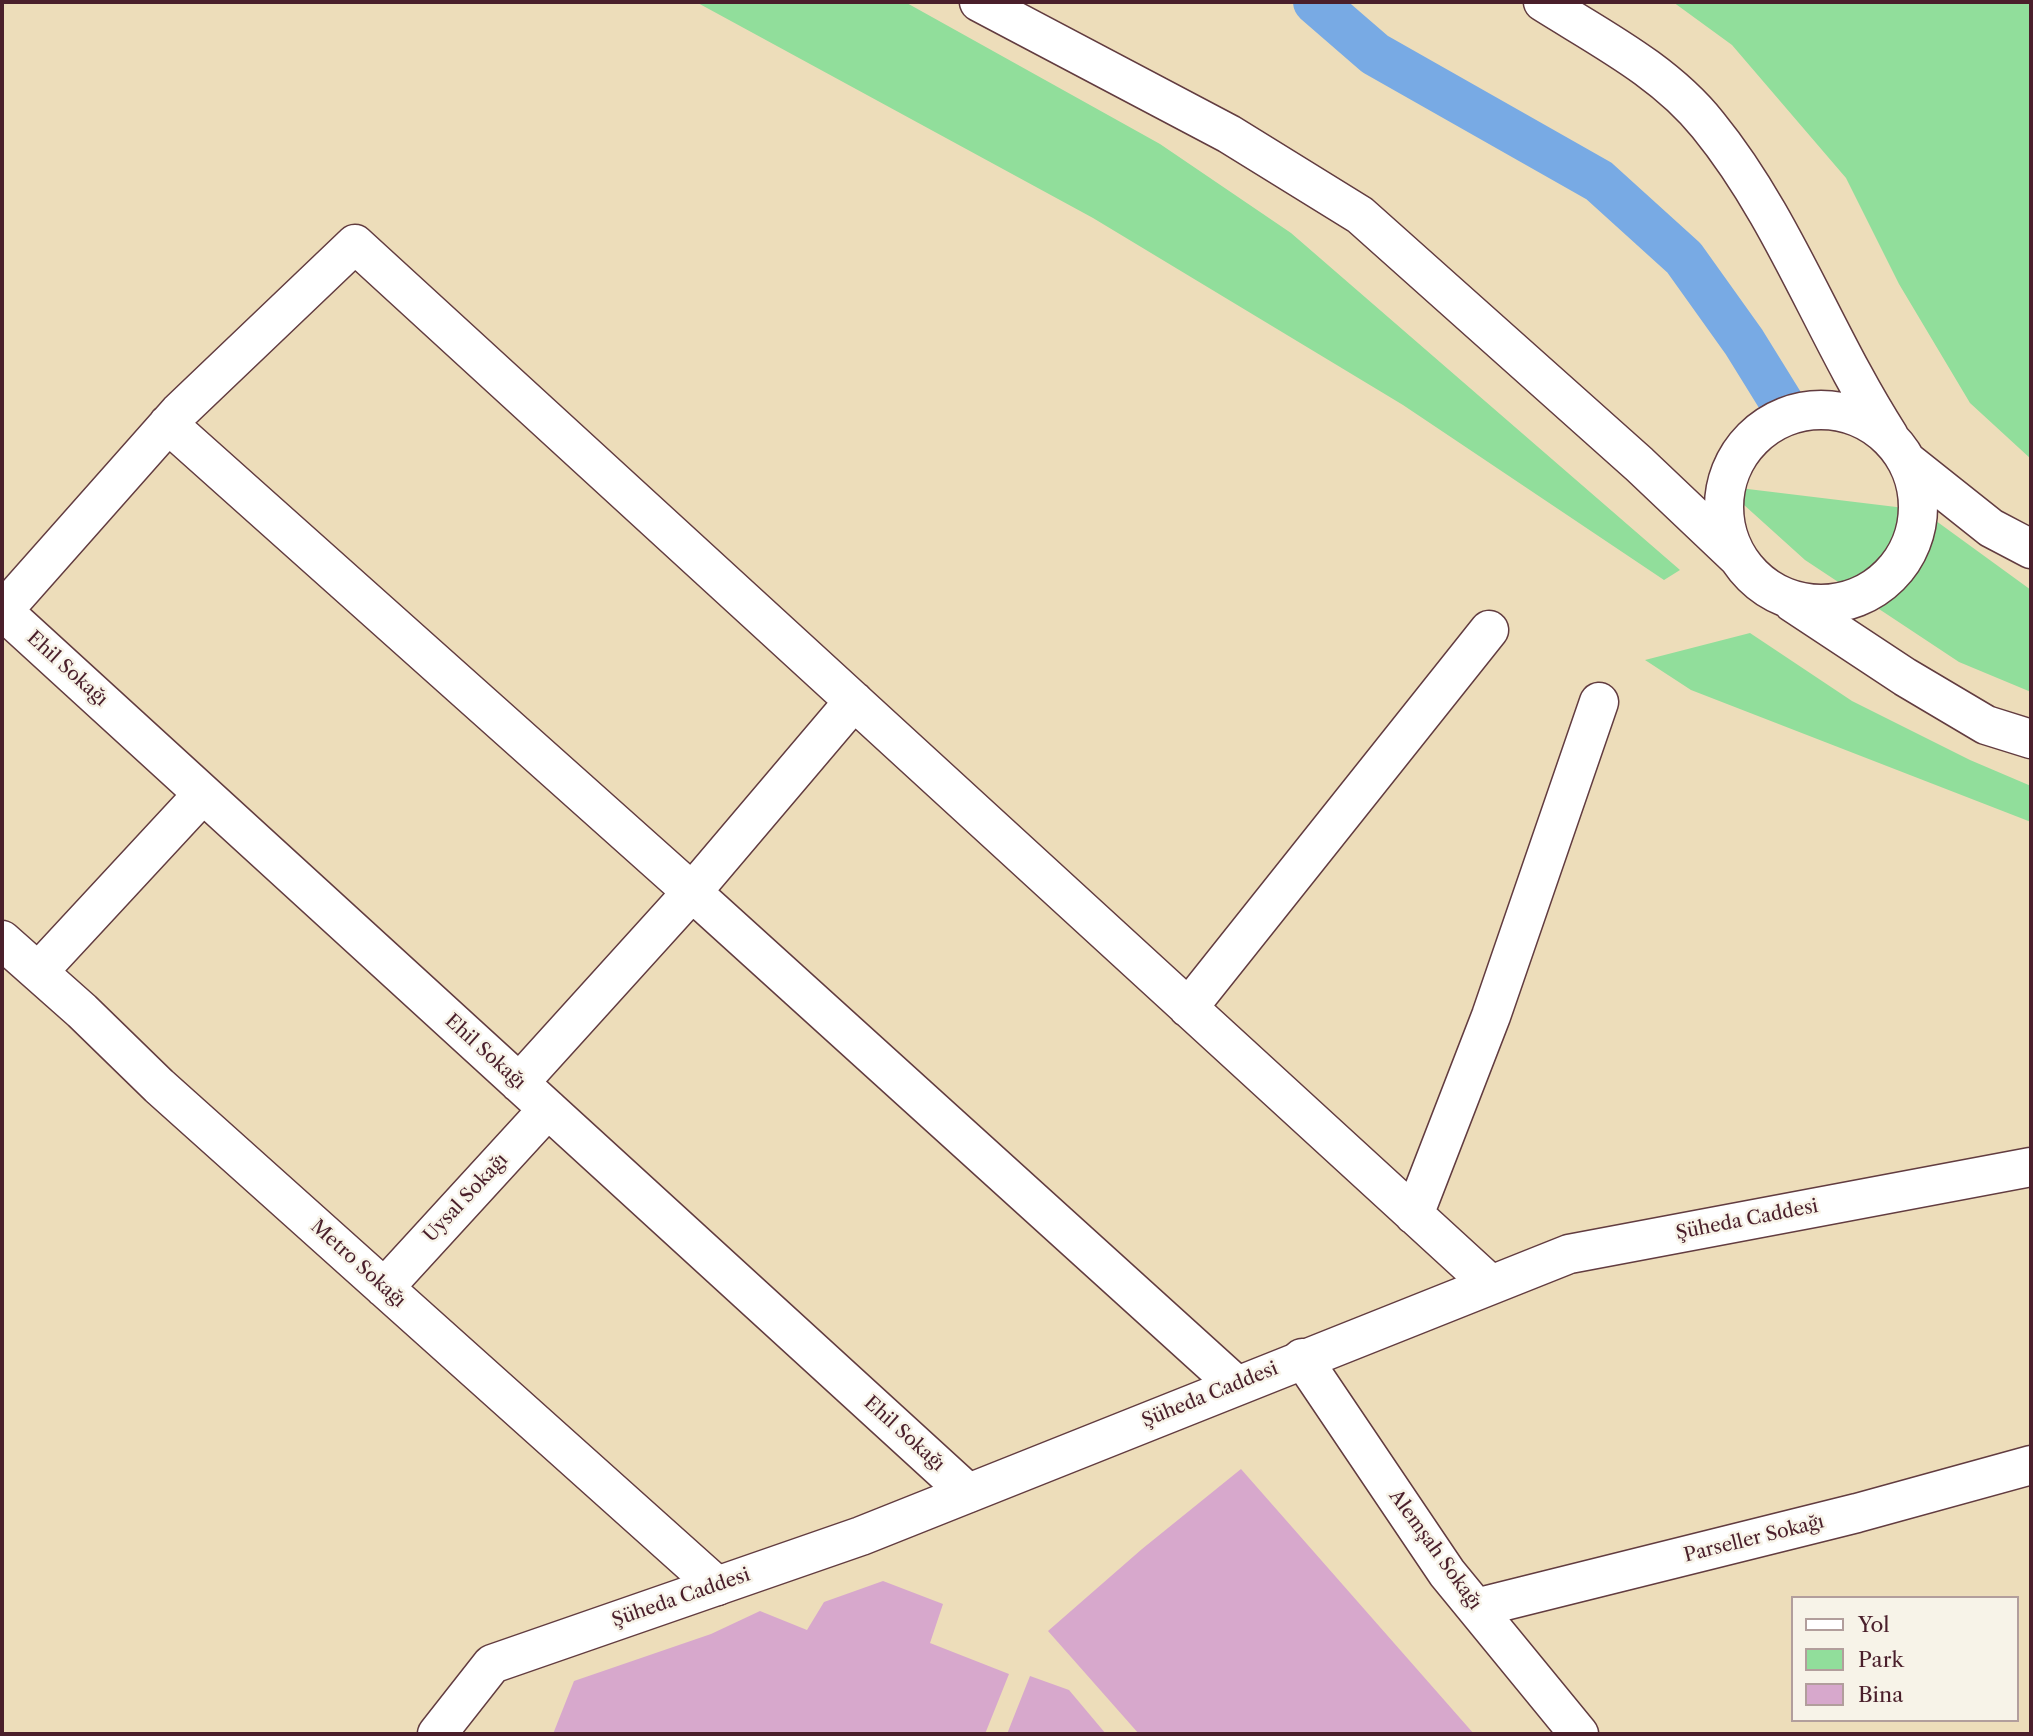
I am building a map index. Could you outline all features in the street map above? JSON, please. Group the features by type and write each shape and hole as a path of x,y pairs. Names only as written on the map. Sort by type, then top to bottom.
{"street":[{"path":"979,2 1228,134 1360,215 1639,464 1758,580 1986,724 2031,739"},
{"path":"1543,2 1656,74 1707,123 1745,178 1778,234 1867,401 1899,450 1918,494 1917,528 1904,559 1882,585 1851,600 1818,605 1785,599"},
{"path":"2,611 168,424 355,244 1490,1284"},
{"path":"1737,557 1726,528 1724,497 1733,467 1750,441 1774,422 1804,411 1835,411 1864,420 1991,528 2031,549"},
{"path":"168,424 692,892 1236,1385"},
{"name":"Ehil Sokağı","path":"2,611 968,1493"},
{"path":"1188,1008 1489,630"},
{"path":"519,1083 692,892 854,701"},
{"path":"1414,1215 1491,1016 1600,702"},
{"path":"38,972 203,794"},
{"name":"Metro Sokağı","path":"2,940 159,1086 718,1586"},
{"name":"Uysal Sokağı","path":"384,1288 548,1109"},
{"name":"Şüheda Caddesi","path":"437,1734 492,1664 861,1536 1302,1358 1569,1254 2031,1167"},
{"name":"Alemşah Sokağı","path":"1302,1358 1447,1573 1579,1734"},
{"name":"Parseller Sokağı","path":"1476,1608 1857,1513 2031,1465"}],"green space":[{"path":"696,2 905,2 1160,144 1291,233 1680,570 1664,580 1403,405 1093,218"},
{"path":"1673,2 2031,2 2031,459 1970,403 1899,284 1846,178 1732,45"},
{"path":"1723,486 1921,510 2031,590 2031,692 1959,662 1805,560"},
{"path":"1750,633 1852,701 1970,760 2031,786 2031,822 1691,690 1645,660"}],"building":[{"path":"1241,1469 1474,1734 1139,1734 1048,1631 1142,1549"},
{"path":"883,1581 943,1604 930,1643 1009,1674 985,1734 553,1734 574,1681 711,1634 760,1611 807,1630 824,1602"},
{"path":"1030,1676 1069,1690 1106,1734 1007,1734"}],"waterway":[{"path":"1315,2 1375,54 1599,181 1684,258 1744,342 1783,405"}]}
